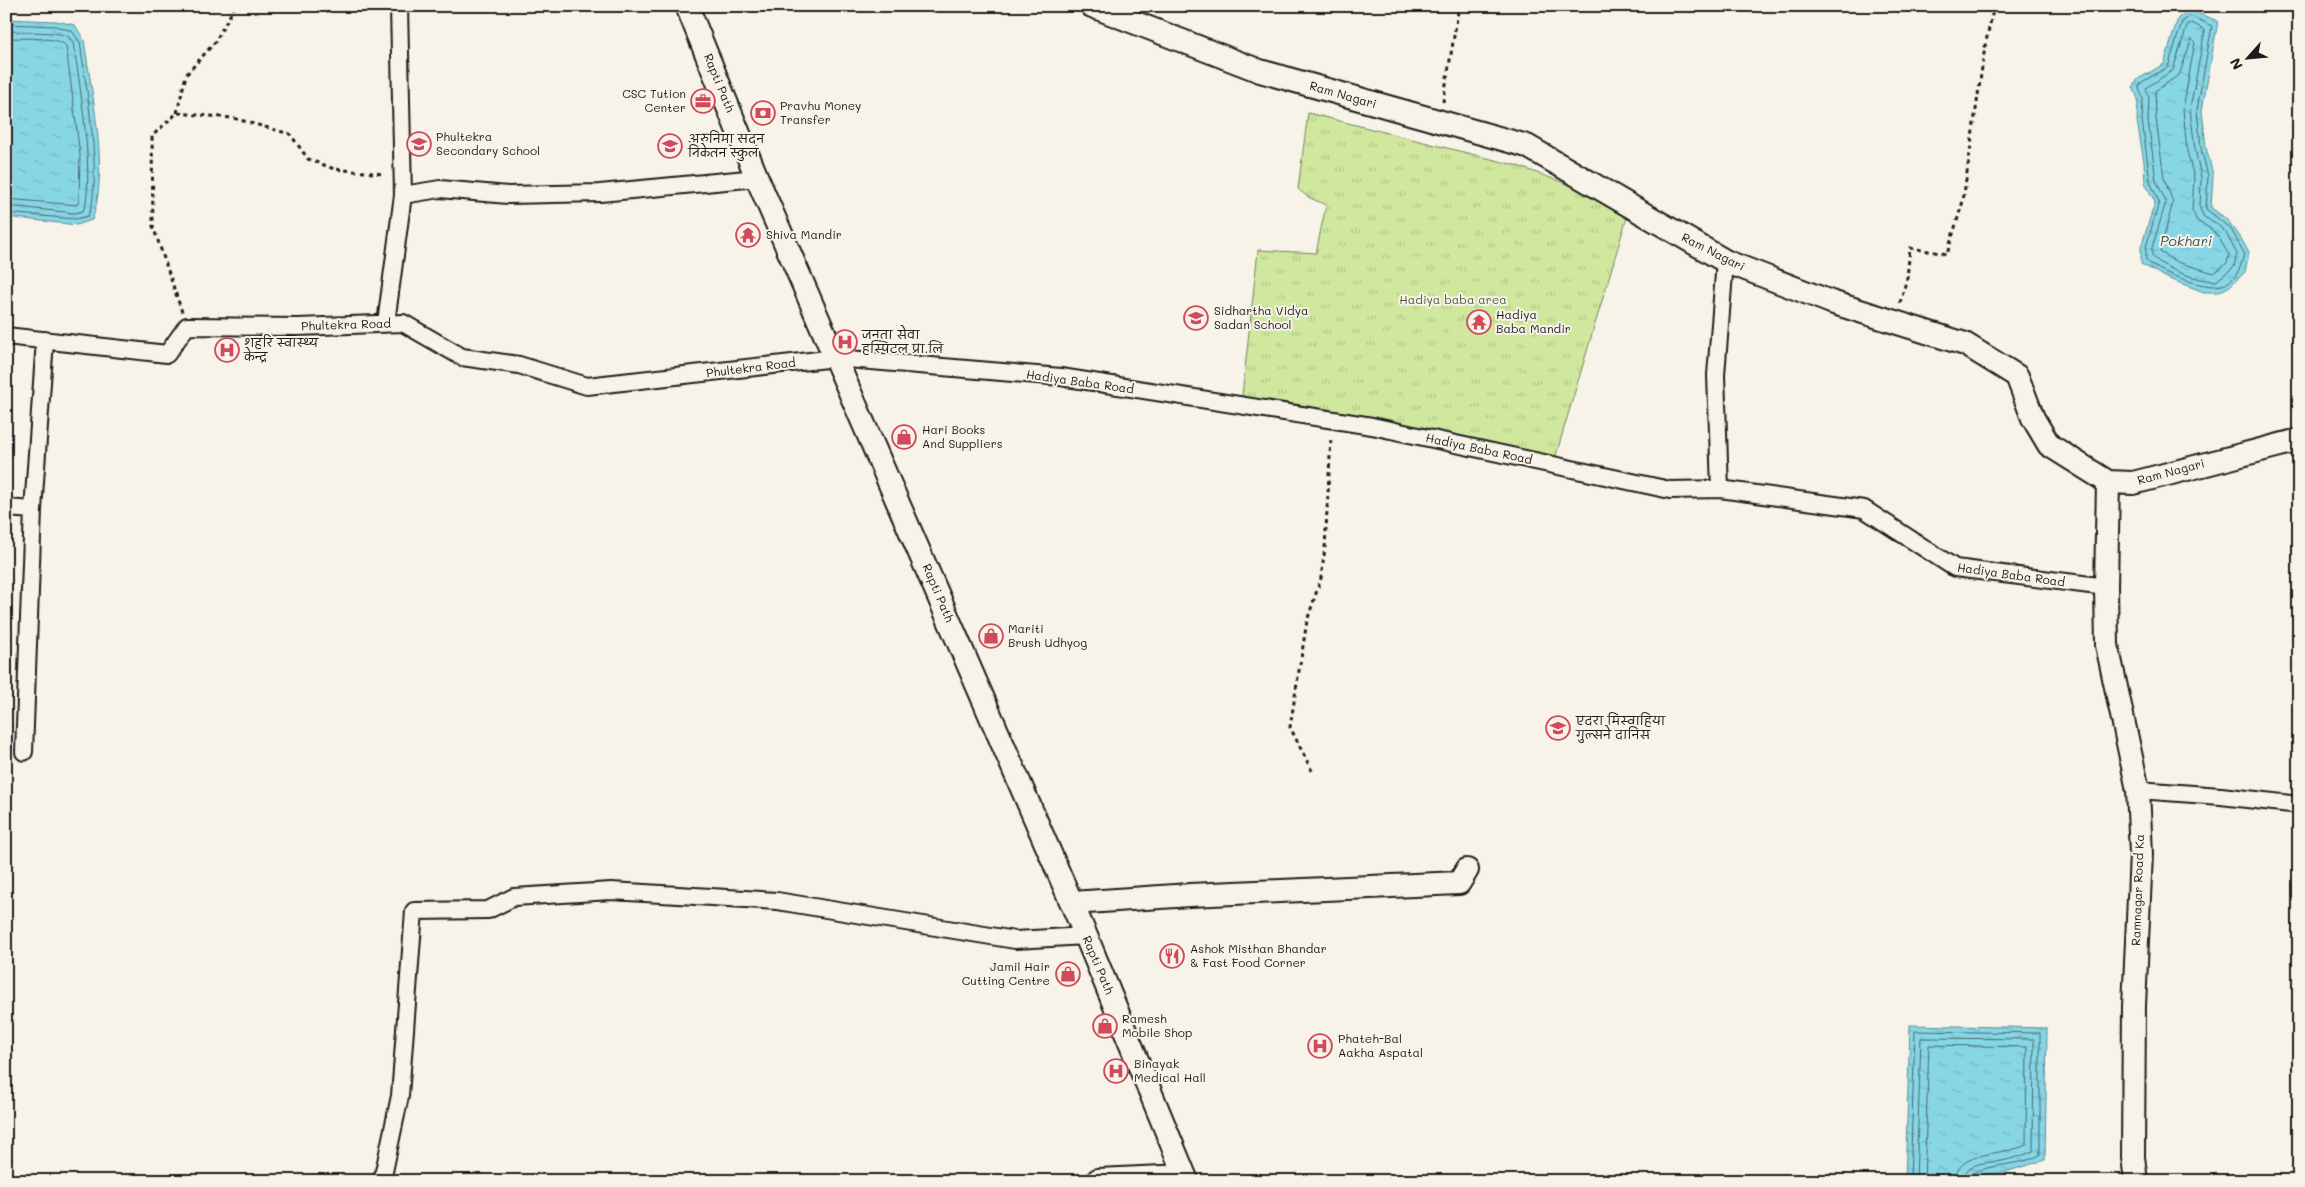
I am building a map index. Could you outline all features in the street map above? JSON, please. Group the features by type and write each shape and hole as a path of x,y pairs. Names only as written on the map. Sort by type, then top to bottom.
{"main road":[{"name":"Rapti Path","path":"687,6 757,178 1072,903 1186,1178"},
{"name":"Ram Nagari","path":"1098,7 1260,71 1526,146 1725,261 1831,302 1965,344 2017,376 2033,418 2050,445 2108,482 2133,483 2299,440"},
{"name":"Ramnagar Road Ka","path":"2108,482 2107,645 2138,790 2142,854 2134,1006 2133,1157 2136,1181"},
{"path":"1072,903 1190,895 1458,883 1467,870"},
{"path":"1098,1180 1186,1178"}],"street":[{"path":"386,323 403,195 399,6"},
{"path":"403,195 440,189 508,195 600,193 757,178"},
{"path":"1720,490 1716,375 1725,261"},
{"name":"Phultekra Road","path":"187,326 298,327 403,323 462,357 519,365 587,386 836,358"},
{"path":"6,336 167,354 187,326"},
{"path":"24,752 33,510 44,340"},
{"name":"Hadiya Baba Road","path":"836,358 1061,377 1372,426 1670,490 1720,490 1864,509 1955,568 2106,587"},
{"path":"6,508 33,510"},
{"path":"2138,790 2222,796 2299,806"},
{"path":"382,1181 400,1096 414,911 488,910 514,897 611,891 777,901 1015,940 1086,936"}],"path":[{"path":"187,326 154,226 152,136 177,113 186,75 215,42 235,6"},
{"path":"1442,106 1459,6"},
{"path":"1895,322 1906,278 1910,248 1948,254 1963,201 1985,46 1994,6"},
{"path":"177,113 233,118 290,134 308,159 334,169 402,175"},
{"path":"1312,771 1290,727 1307,621 1321,578 1326,538 1331,420"}],"green space":[{"name":"Hadiya baba area","path":"1308,113 1515,165 1630,207 1553,465 1241,405 1258,250 1316,253 1326,205 1308,197 1298,189"}],"water":[{"name":"Pokhari","path":"2190,10 2218,21 2202,110 2206,147 2213,175 2211,208 2228,222 2249,252 2245,272 2230,286 2219,292 2204,292 2169,279 2141,264 2141,247 2155,202 2145,183 2144,162 2137,121 2138,99 2133,87 2138,79 2164,64 2178,18"},
{"path":"6,19 56,21 75,25 84,40 99,155 97,200 92,220 77,225 6,217"},
{"path":"1910,1025 2047,1028 2045,1160 2005,1172 1980,1175 1971,1181 1905,1181"}],"place":[{"name":"CSC Tution Center","path":"703,101"},
{"name":"Pravhu Money Transfer","path":"763,113"},
{"name":"Phultekra Secondary School","path":"419,144"},
{"name":"अरुनिमा सदन निकेतन स्कुल","path":"670,146"},
{"name":"Shiva Mandir","path":"748,235"},
{"name":"Sidhartha Vidya Sadan School","path":"1196,318"},
{"name":"Hadiya Baba Mandir","path":"1479,322"},
{"name":"जनता सेवा हस्पिटल प्रा.लि","path":"845,342"},
{"name":"शहरि स्वास्थ्य केन्द्र","path":"227,350"},
{"name":"Hari Books And Suppliers","path":"904,437"},
{"name":"Mariti Brush Udhyog","path":"991,636"},
{"name":"एदरा मिस्वाहिया गुल्सने दानिस","path":"1558,728"},
{"name":"Ashok Misthan Bhandar & Fast Food Corner","path":"1172,956"},
{"name":"Jamil Hair Cutting Centre","path":"1068,974"},
{"name":"Ramesh Mobile Shop","path":"1105,1026"},
{"name":"Phateh-Bal Aakha Aspatal","path":"1320,1046"},
{"name":"Binayak Medical Hall","path":"1116,1071"}]}
